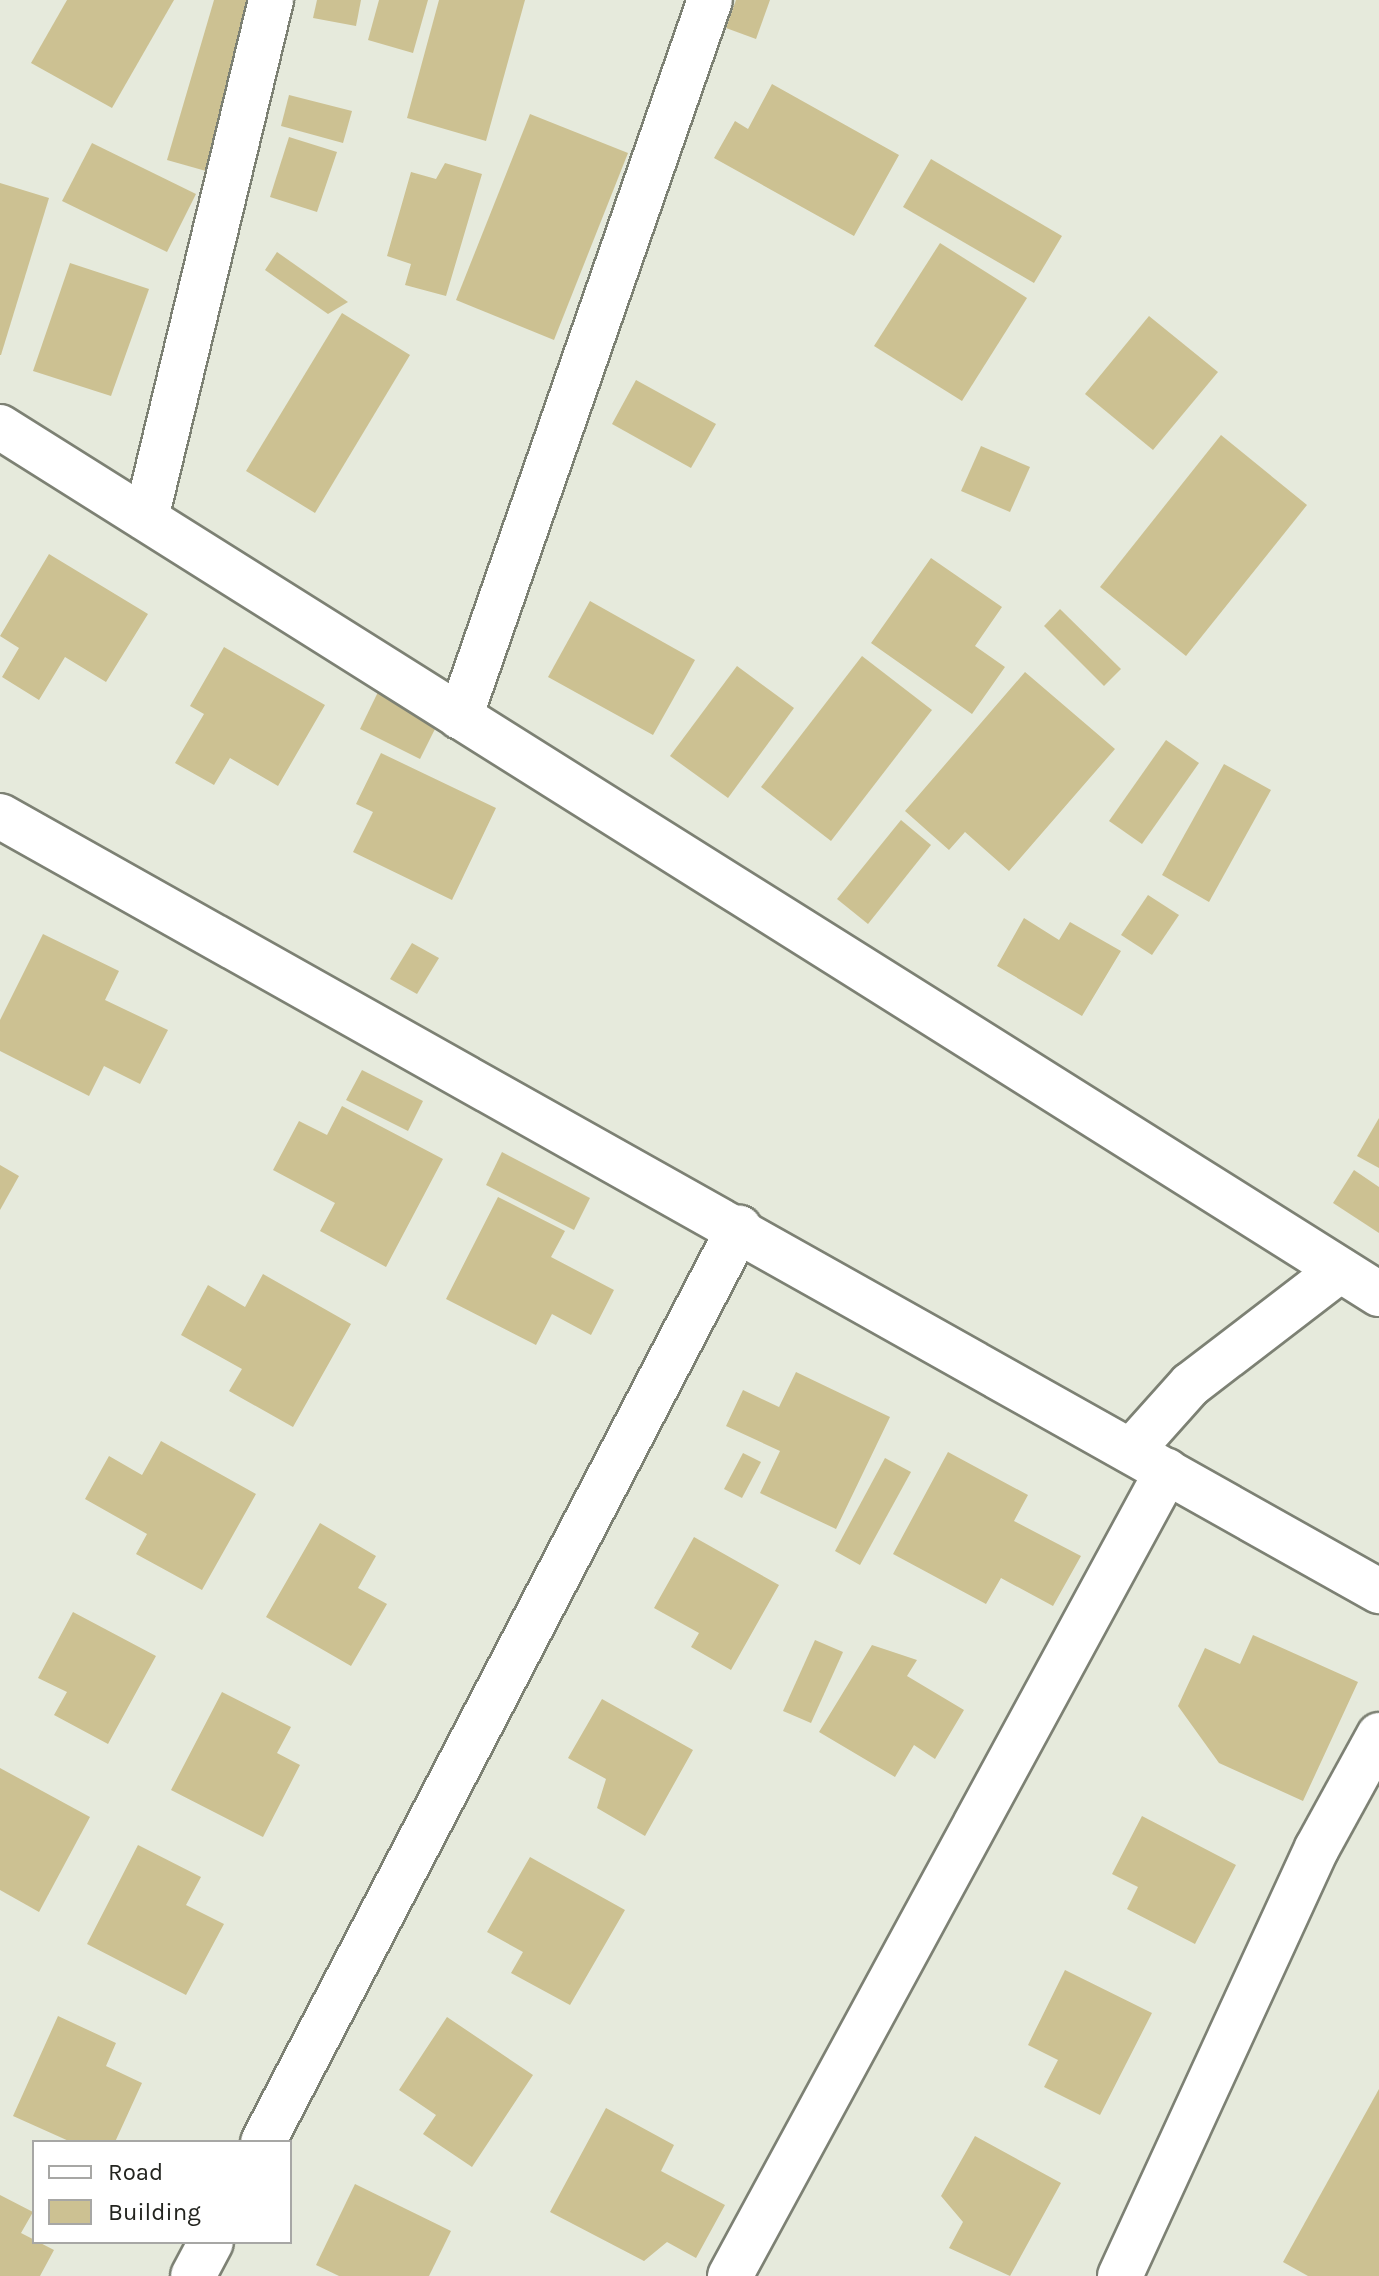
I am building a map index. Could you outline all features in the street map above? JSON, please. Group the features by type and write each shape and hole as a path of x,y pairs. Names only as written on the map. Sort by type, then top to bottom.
{"street":[{"path":"146,518 271,0"},
{"path":"460,717 710,0"},
{"path":"0,427 1379,1294"},
{"path":"0,816 739,1228 1379,1591"},
{"path":"264,2140 739,1228"},
{"path":"730,2276 1190,1385 1340,1270"},
{"path":"1120,2276 1317,1848 1379,1735"},
{"path":"193,2276 210,2244"}],"building":[{"path":"67,0 174,0 112,108 31,63"},
{"path":"214,0 256,0 206,171 167,160"},
{"path":"317,0 361,0 356,26 313,18"},
{"path":"379,0 428,0 413,53 368,40"},
{"path":"439,0 525,0 486,141 407,118"},
{"path":"736,0 770,0 756,39 726,28"},
{"path":"772,84 899,155 854,236 714,158 735,121 748,129"},
{"path":"289,95 352,111 343,143 281,126"},
{"path":"530,114 628,153 554,340 456,300"},
{"path":"289,137 337,152 317,212 270,197"},
{"path":"92,143 196,194 167,252 62,201"},
{"path":"931,159 1062,236 1034,283 903,207"},
{"path":"445,163 482,174 446,296 405,285 411,264 387,256 411,172 436,179"},
{"path":"0,183 49,198 1,355 0,355"},
{"path":"940,243 1027,298 962,401 874,346"},
{"path":"277,252 348,302 328,314 265,270"},
{"path":"70,263 149,289 111,396 33,371"},
{"path":"342,313 410,355 315,513 246,471"},
{"path":"1149,316 1218,372 1153,450 1085,394"},
{"path":"636,380 716,424 691,468 612,424"},
{"path":"1221,435 1307,505 1186,656 1100,587"},
{"path":"981,446 1030,467 1010,512 961,491"},
{"path":"49,554 148,614 106,682 65,657 39,700 2,677 19,648 0,636"},
{"path":"931,558 1002,607 975,646 1005,667 972,714 871,643"},
{"path":"590,601 695,660 653,735 548,677"},
{"path":"1060,609 1121,669 1104,686 1044,626"},
{"path":"224,647 325,705 278,786 230,758 214,785 175,763 204,714 190,706"},
{"path":"862,656 932,710 831,841 761,787"},
{"path":"737,666 794,708 728,798 670,756"},
{"path":"1025,672 1115,749 1009,871 965,832 949,850 905,811"},
{"path":"378,692 439,721 420,759 360,729"},
{"path":"1166,740 1199,763 1142,844 1109,821"},
{"path":"381,753 496,808 452,900 353,852 373,812 356,804"},
{"path":"1224,764 1271,790 1209,902 1162,875"},
{"path":"901,820 931,845 868,924 837,899"},
{"path":"1148,895 1179,915 1152,955 1121,935"},
{"path":"1024,918 1059,940 1070,922 1121,951 1082,1016 997,966"},
{"path":"43,934 119,971 105,1000 168,1030 140,1084 104,1066 89,1096 0,1051 0,1020"},
{"path":"412,943 439,958 417,994 390,979"},
{"path":"362,1070 423,1101 408,1131 346,1100"},
{"path":"342,1106 443,1159 386,1267 320,1231 335,1203 273,1170 299,1121 327,1135"},
{"path":"1379,1118 1379,1168 1357,1156"},
{"path":"502,1152 590,1198 574,1230 486,1185"},
{"path":"0,1165 19,1176 0,1210"},
{"path":"1354,1170 1379,1187 1379,1233 1333,1203"},
{"path":"498,1197 565,1231 551,1257 614,1290 591,1335 552,1314 536,1345 446,1299"},
{"path":"263,1274 351,1324 293,1427 229,1391 242,1369 181,1335 208,1285 245,1307"},
{"path":"796,1372 890,1417 836,1529 760,1493 780,1451 726,1426 743,1390 779,1407"},
{"path":"161,1441 256,1494 202,1590 136,1554 147,1534 85,1499 109,1456 142,1475"},
{"path":"948,1452 1028,1495 1014,1521 1081,1556 1053,1606 1001,1578 986,1604 893,1554"},
{"path":"743,1453 761,1462 742,1498 724,1489"},
{"path":"885,1458 911,1472 860,1565 835,1551"},
{"path":"320,1523 376,1556 358,1588 387,1604 351,1666 266,1617"},
{"path":"694,1537 779,1585 731,1670 691,1647 699,1633 654,1608"},
{"path":"73,1612 156,1656 108,1744 54,1715 67,1692 38,1678"},
{"path":"1253,1635 1358,1682 1303,1801 1219,1763 1178,1706 1205,1648 1240,1664"},
{"path":"815,1640 843,1652 811,1723 783,1711"},
{"path":"872,1645 917,1660 907,1676 964,1710 935,1759 914,1745 895,1777 819,1732"},
{"path":"222,1692 291,1727 277,1753 300,1765 263,1837 171,1790"},
{"path":"602,1699 693,1750 645,1836 597,1808 606,1779 568,1758"},
{"path":"0,1768 90,1817 39,1912 0,1890"},
{"path":"1142,1816 1236,1865 1195,1944 1127,1909 1138,1887 1112,1874"},
{"path":"138,1845 201,1877 186,1905 224,1924 186,1995 87,1944"},
{"path":"530,1857 625,1910 570,2005 511,1973 523,1952 487,1932"},
{"path":"1065,1970 1152,2013 1100,2115 1044,2087 1058,2060 1028,2045"},
{"path":"58,2016 116,2043 106,2066 142,2083 116,2140 67,2140 13,2116"},
{"path":"447,2017 533,2075 472,2167 423,2134 436,2115 399,2090"},
{"path":"1379,2089 1379,2276 1308,2276 1283,2262"},
{"path":"606,2108 674,2145 661,2171 725,2205 696,2258 667,2242 644,2261 550,2212"},
{"path":"975,2136 1061,2183 1010,2276 949,2248 963,2222 941,2196"},
{"path":"355,2184 451,2231 429,2276 339,2276 316,2265"},
{"path":"0,2195 32,2211 21,2233 32,2239 32,2244 42,2244 54,2250 40,2276 0,2276"}]}
